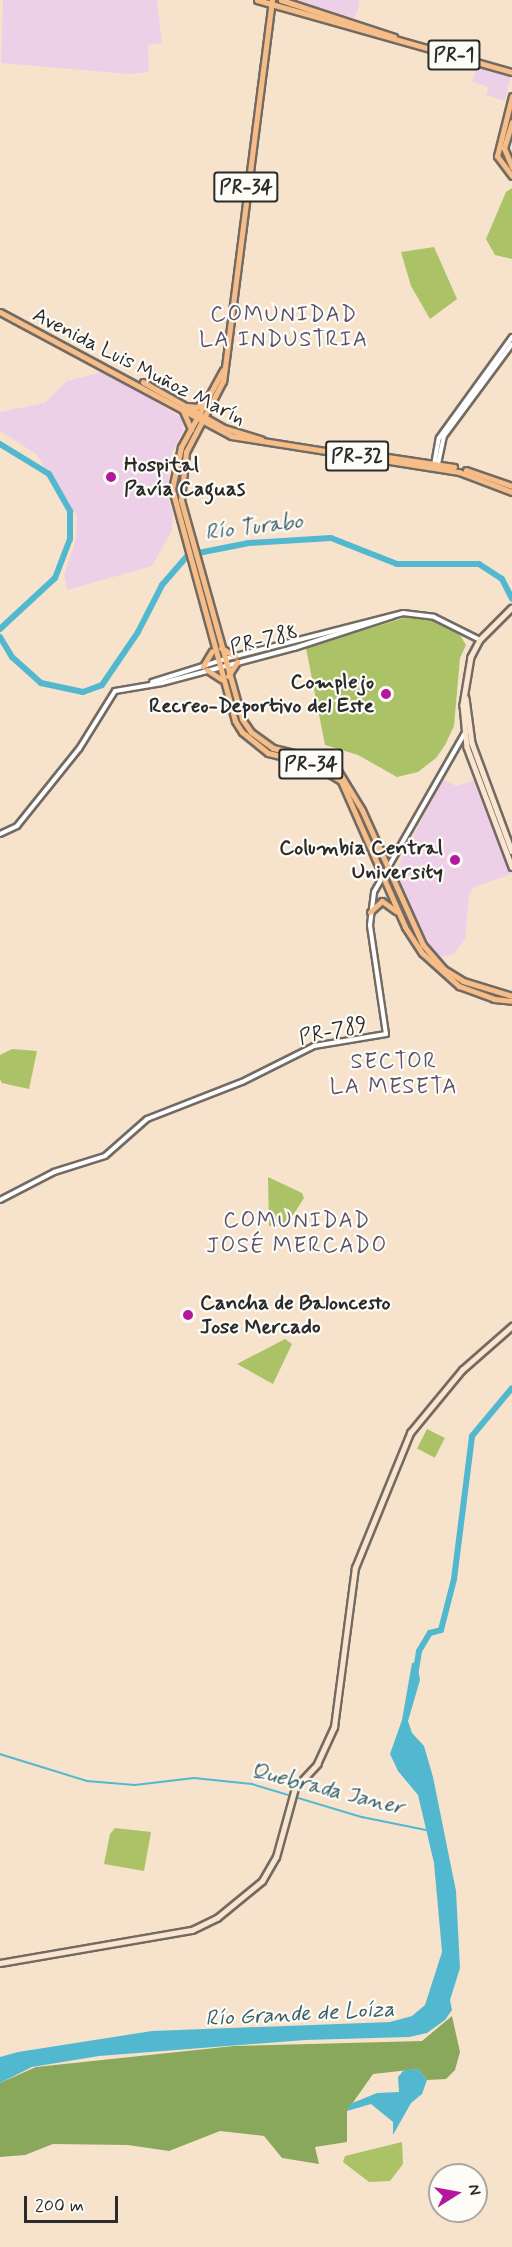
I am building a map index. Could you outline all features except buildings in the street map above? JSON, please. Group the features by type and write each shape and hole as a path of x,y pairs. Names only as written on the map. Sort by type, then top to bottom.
{"main road":[{"name":"PR-1","path":"256,0 273,2 512,72"},
{"name":"PR-1","path":"281,0 380,29 396,38"},
{"name":"PR-34","path":"273,2 224,369 214,395 194,430 181,447 172,489 210,641 234,721 254,744 268,753 328,771 341,782 402,920 422,953 442,974 474,993 512,1001"},
{"path":"512,96 497,156 512,176"},
{"path":"512,122 504,148 512,167"},
{"name":"Avenida Luis Muñoz Marín","path":"0,310 26,330 123,375 216,426 260,439 480,473 511,489"},
{"path":"214,395 212,413 216,426 194,430 184,408 200,406 214,395"},
{"name":"PR-34","path":"194,430 184,459 180,482 192,540 224,662 242,719 262,742 323,760 337,769 387,865 410,922 444,969 478,988 512,996"},
{"name":"Avenida Luis Muñoz Marín","path":"436,466 470,474 511,489"},
{"path":"480,473 502,486"},
{"path":"512,608 480,640 466,672 465,695 467,747 512,851"},
{"path":"220,646 236,659 228,676"},
{"path":"213,649 205,668 221,679"},
{"path":"465,695 472,743 512,867"},
{"path":"469,712 465,734 483,773"},
{"path":"458,744 467,747"},
{"path":"379,849 388,852 397,848"},
{"path":"370,912 382,901 393,907 402,920"},
{"path":"0,1963 172,1934 210,1922 262,1881 276,1857 295,1788 317,1764 334,1727 355,1568 410,1433 462,1370 512,1326"}],"street":[{"path":"436,466 439,438 512,337"},
{"path":"436,466 444,436 512,344"},
{"name":"PR-788","path":"236,659 318,634 393,616 429,615 480,640"},
{"name":"PR-788","path":"0,834 17,826 79,749 115,691 236,659 320,641 393,616"},
{"path":"324,633 326,639"},
{"path":"318,634 320,641"},
{"name":"PR-789","path":"0,1200 54,1172 105,1156 147,1119 242,1082 314,1046 386,1034 372,949 370,912 382,873 465,734"}],"shaded area":[{"path":"3,0 157,0 162,43 148,45 149,72 129,74 1,63"},
{"path":"290,0 359,0 354,18"},
{"path":"478,65 511,75 505,101 486,95 489,87 472,82"},
{"name":"Hospital Pavía Caguas","path":"106,371 184,419 183,431 172,453 167,492 173,516 172,530 152,566 67,590 64,575 76,539 77,516 36,454 0,431 0,412 45,403 67,381"},
{"name":"Columbia Central University","path":"442,778 456,786 478,779 512,874 474,887 469,894 465,939 454,954 441,957 431,949 420,930 395,873"}],"green space":[{"path":"512,188 512,259 495,255 486,239 506,192"},
{"path":"434,247 457,299 430,319 411,286 401,252"},
{"name":"Complejo Recreo-Deportivo del Este","path":"407,617 437,621 460,635 466,645 460,658 454,726 445,745 436,758 418,772 397,777 358,755 325,745 306,648"},
{"path":"12,1049 37,1051 29,1089 2,1083 0,1079 0,1055"},
{"path":"268,1177 302,1193 304,1198 286,1226 269,1226"},
{"path":"285,1339 292,1344 273,1384 237,1364"},
{"path":"427,1429 445,1438 435,1458 417,1449"},
{"path":"115,1828 151,1832 144,1871 104,1864 110,1834"},
{"path":"452,2016 460,2052 455,2070 446,2079 427,2080 418,2069 373,2074 347,2111 347,2142 315,2147 319,2164 282,2158 264,2136 220,2131 169,2151 128,2145 53,2144 25,2155 0,2157 0,2083 36,2067 234,2046 422,2041"},
{"path":"402,2142 403,2164 390,2181 369,2182 343,2162 345,2156"}],"water":[{"path":"417,1662 420,1680 408,1721 412,1733 424,1746 433,1777 456,1891 460,1968 450,2000 452,2010 445,2020 427,2033 409,2037 305,2040 99,2056 32,2067 0,2083 0,2057 18,2052 152,2031 390,2022 412,2016 425,2005 442,1952 434,1863 418,1795 398,1771 390,1754 402,1720 412,1663"},
{"path":"418,2069 427,2080 422,2094 411,2103 393,2135 393,2122 371,2104 347,2111 350,2104 377,2093 399,2092 398,2077 404,2070"}],"waterway":[{"name":"Río Turabo","path":"0,444 49,474 70,511 70,539 55,578 0,629"},
{"name":"Río Turabo","path":"0,637 12,657 41,683 83,692 102,685 138,632 162,585 188,555 249,543 331,538 397,564 479,564 502,579 512,599"},
{"name":"Río Grande de Loíza","path":"416,1670 419,1651 430,1633 441,1630 454,1579 472,1436 512,1388"},
{"name":"Quebrada Janer","path":"0,1754 87,1781 135,1785 194,1778 252,1784 362,1817 426,1830"}],"place":[{"name":"Hospital Pavía Caguas","path":"111,477"},
{"name":"Complejo Recreo-Deportivo del Este","path":"386,694"},
{"name":"Columbia Central University","path":"455,860"},
{"name":"Cancha de Baloncesto Jose Mercado","path":"188,1315"}],"district":[{"name":"COMUNIDAD LA INDUSTRIA","path":"284,328"},
{"name":"SECTOR LA MESETA","path":"394,1074"},
{"name":"COMUNIDAD JOSÉ MERCADO","path":"297,1234"}]}
